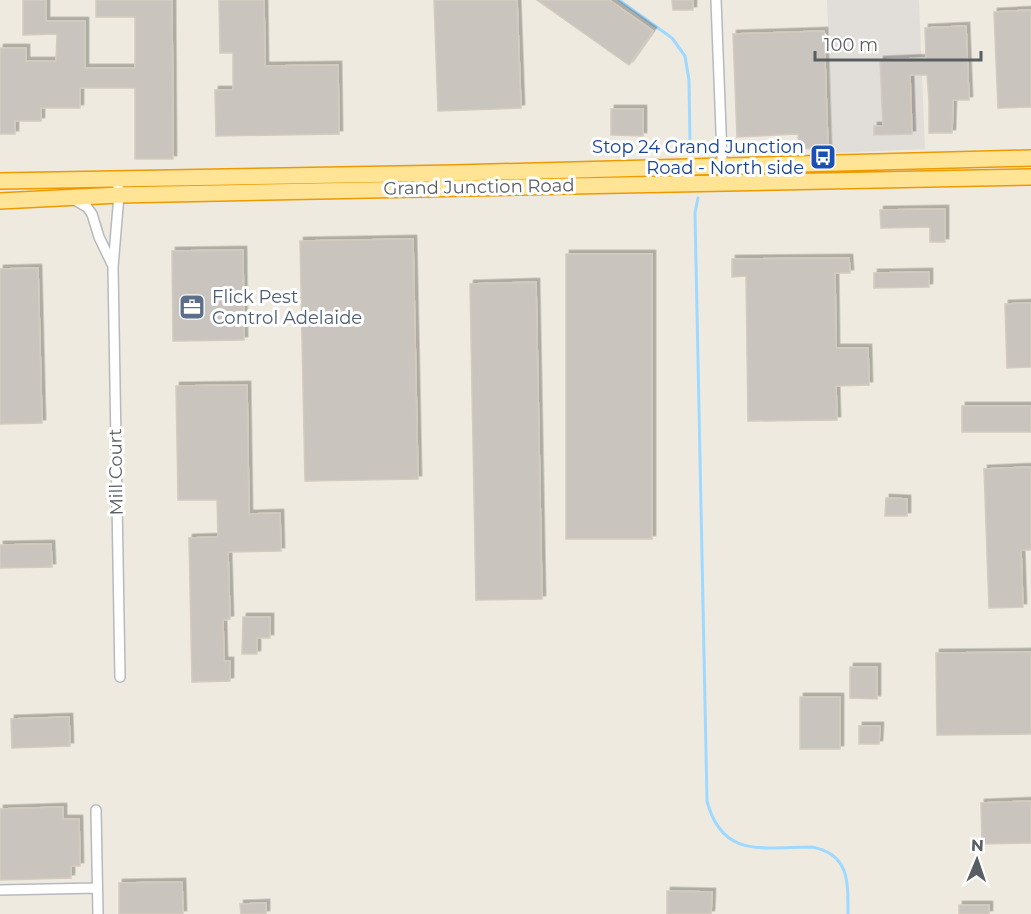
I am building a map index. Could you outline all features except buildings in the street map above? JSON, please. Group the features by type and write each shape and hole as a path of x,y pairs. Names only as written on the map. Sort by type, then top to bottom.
{"highway":[{"name":"Grand Junction Road","path":"0,201 722,166 1031,158"},
{"name":"Grand Junction Road","path":"0,181 117,178 723,183 1031,177"}],"street":[{"path":"716,0 723,183"},
{"name":"Mill Court","path":"117,178 113,267 120,677"},
{"name":"Mill Court","path":"70,197 87,207 92,214 99,237 113,267"},
{"path":"96,810 98,914"},
{"path":"0,890 97,888"}],"shaded area":[{"path":"827,0 919,0 925,149 833,153"}],"waterway":[{"path":"619,0 672,38 685,56 689,80 690,142 693,154"},
{"path":"691,142 702,153"},
{"path":"698,198 695,213 707,801 714,820 723,833 734,841 761,848 812,847 834,856 840,863 847,881 848,914"}],"place":[{"name":"Stop 24 Grand Junction Road - North side","path":"823,157"},
{"name":"Flick Pest Control Adelaide","path":"192,307"}]}
